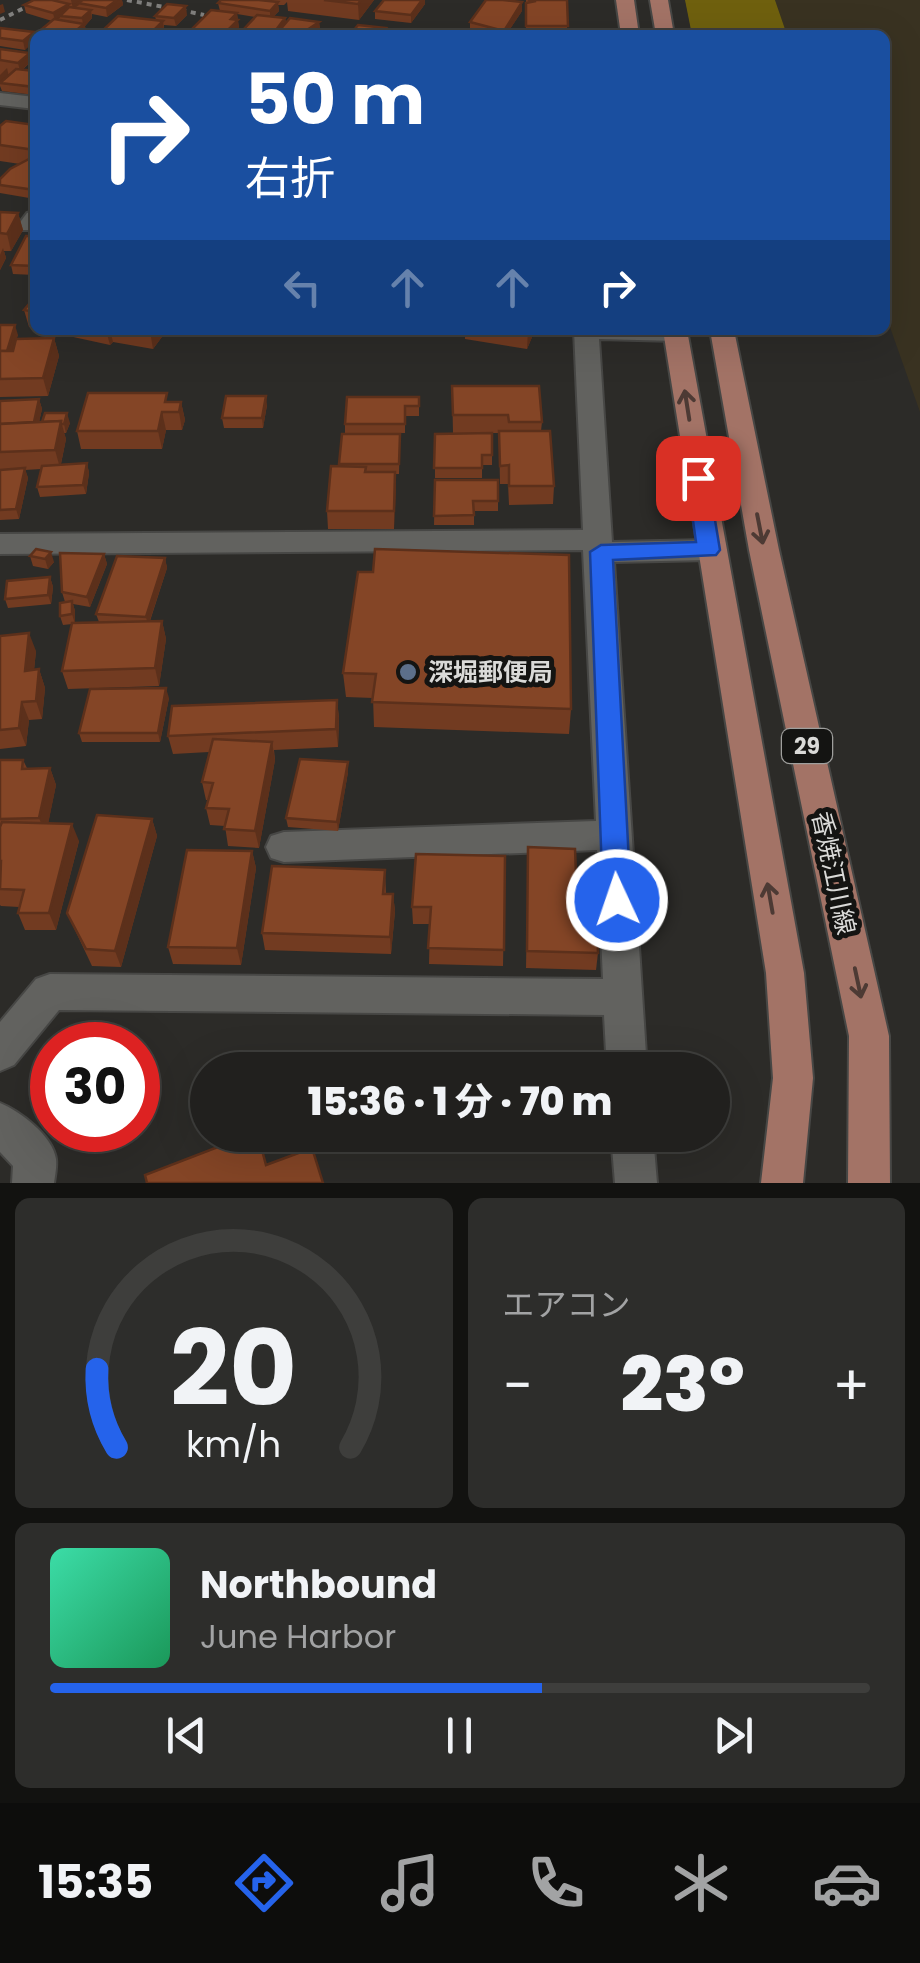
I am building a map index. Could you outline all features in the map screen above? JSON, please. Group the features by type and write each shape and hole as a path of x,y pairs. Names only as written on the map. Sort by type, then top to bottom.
{"main road":[{"path":"625,0 629,30"},
{"path":"659,0 665,30"},
{"name":"29","path":"676,335 694,550 794,1029 793,1134 782,1183"},
{"name":"香焼江川線","path":"723,335 764,550 870,1036 870,1173"}],"street":[{"path":"0,99 30,102"},
{"path":"586,335 626,1052"},
{"path":"0,544 591,540 601,552"},
{"path":"601,552 694,550"},
{"path":"284,847 614,835"},
{"path":"0,1052 50,992 622,997"},
{"path":"0,1123 35,1158 33,1183"},
{"path":"633,1152 636,1183"}],"path":[{"path":"0,20 40,0"},
{"path":"128,0 204,15"}],"shaded area":[{"path":"685,0 775,0 785,30 691,30"},
{"path":"775,0 920,0 920,412 890,327 890,30 785,30"}],"building":[{"path":"34,0 69,4 53,13 24,5"},
{"path":"117,0 106,8 78,3"},
{"path":"324,0 361,0 358,4"},
{"path":"384,0 422,0 411,15 375,11"},
{"path":"486,0 522,2 505,30 470,22"},
{"path":"528,0 567,0 568,26 526,26 526,3 536,1"},
{"path":"278,2 270,11 218,3"},
{"path":"167,4 186,6 174,18 155,16"},
{"path":"69,7 91,10 82,18 60,16"},
{"path":"211,10 237,13 231,19 238,20 228,30 192,29"},
{"path":"257,15 285,18 276,30 243,30"},
{"path":"118,16 163,21 154,30 103,30"},
{"path":"290,18 319,22 307,30 280,30"},
{"path":"54,19 84,24 77,30 42,29"},
{"path":"358,25 386,28 384,30 354,30"},
{"path":"0,28 30,32 23,41 0,38"},
{"path":"0,49 30,53 18,63 0,60"},
{"path":"16,69 30,70 30,86 0,83"},
{"path":"6,121 30,124 30,149 0,145 0,126"},
{"path":"30,159 30,189 0,185 0,179"},
{"path":"0,212 18,213 7,234 0,233"},
{"path":"26,236 30,236 30,266 11,265"},
{"path":"0,325 15,325 7,351 0,351"},
{"path":"54,338 43,378 0,379 0,351 13,351 16,339"},
{"path":"452,386 539,386 542,422 509,422 508,415 453,415"},
{"path":"88,393 167,393 165,402 181,402 179,412 162,412 158,431 77,431"},
{"path":"226,396 266,396 262,418 222,418"},
{"path":"347,397 419,397 419,406 405,406 405,424 345,424"},
{"path":"39,399 34,422 0,424 0,401"},
{"path":"45,413 67,413 61,424 42,422"},
{"path":"61,421 55,450 0,452 0,424"},
{"path":"499,431 550,431 554,486 509,486 509,465 500,466"},
{"path":"492,433 492,455 482,455 482,468 434,468 435,434"},
{"path":"342,434 400,434 399,464 339,464"},
{"path":"87,463 83,485 37,487 42,466"},
{"path":"331,466 395,472 394,511 327,511"},
{"path":"25,468 16,509 0,510 0,470"},
{"path":"435,480 498,480 498,501 473,501 474,515 434,516"},
{"path":"36,549 51,552 45,559 30,556"},
{"path":"375,549 569,555 571,709 372,702 376,674 343,673 358,572 373,572"},
{"path":"60,553 104,554 87,597 62,592"},
{"path":"117,556 165,558 146,617 96,614"},
{"path":"50,577 48,595 5,599 7,581"},
{"path":"72,601 72,614 60,616 60,603"},
{"path":"162,621 155,668 62,671 72,623"},
{"path":"29,633 25,671 39,669 36,701 22,702 19,728 0,730 0,636"},
{"path":"166,688 158,733 79,733 90,689"},
{"path":"337,700 336,729 168,736 172,706"},
{"path":"213,739 272,742 255,831 224,829 229,809 206,808 213,783 202,782"},
{"path":"300,759 348,762 337,822 286,818"},
{"path":"0,760 23,760 22,769 50,768 39,818 0,819"},
{"path":"97,815 152,819 115,951 86,949 67,913"},
{"path":"2,822 72,824 49,913 18,913 24,890 0,889"},
{"path":"528,847 575,849 576,874 595,875 598,953 527,951"},
{"path":"187,850 252,851 237,948 168,947"},
{"path":"416,854 505,856 504,950 428,948 431,907 412,907"},
{"path":"272,866 385,870 383,894 393,894 390,937 262,933"},
{"path":"205,1152 263,1152 266,1165 301,1152 313,1152 323,1183 147,1183 145,1175"}],"place":[{"name":"深堀郵便局","path":"408,672"}],"route":[{"path":"617,900 601,552 708,550 698,478"}]}
